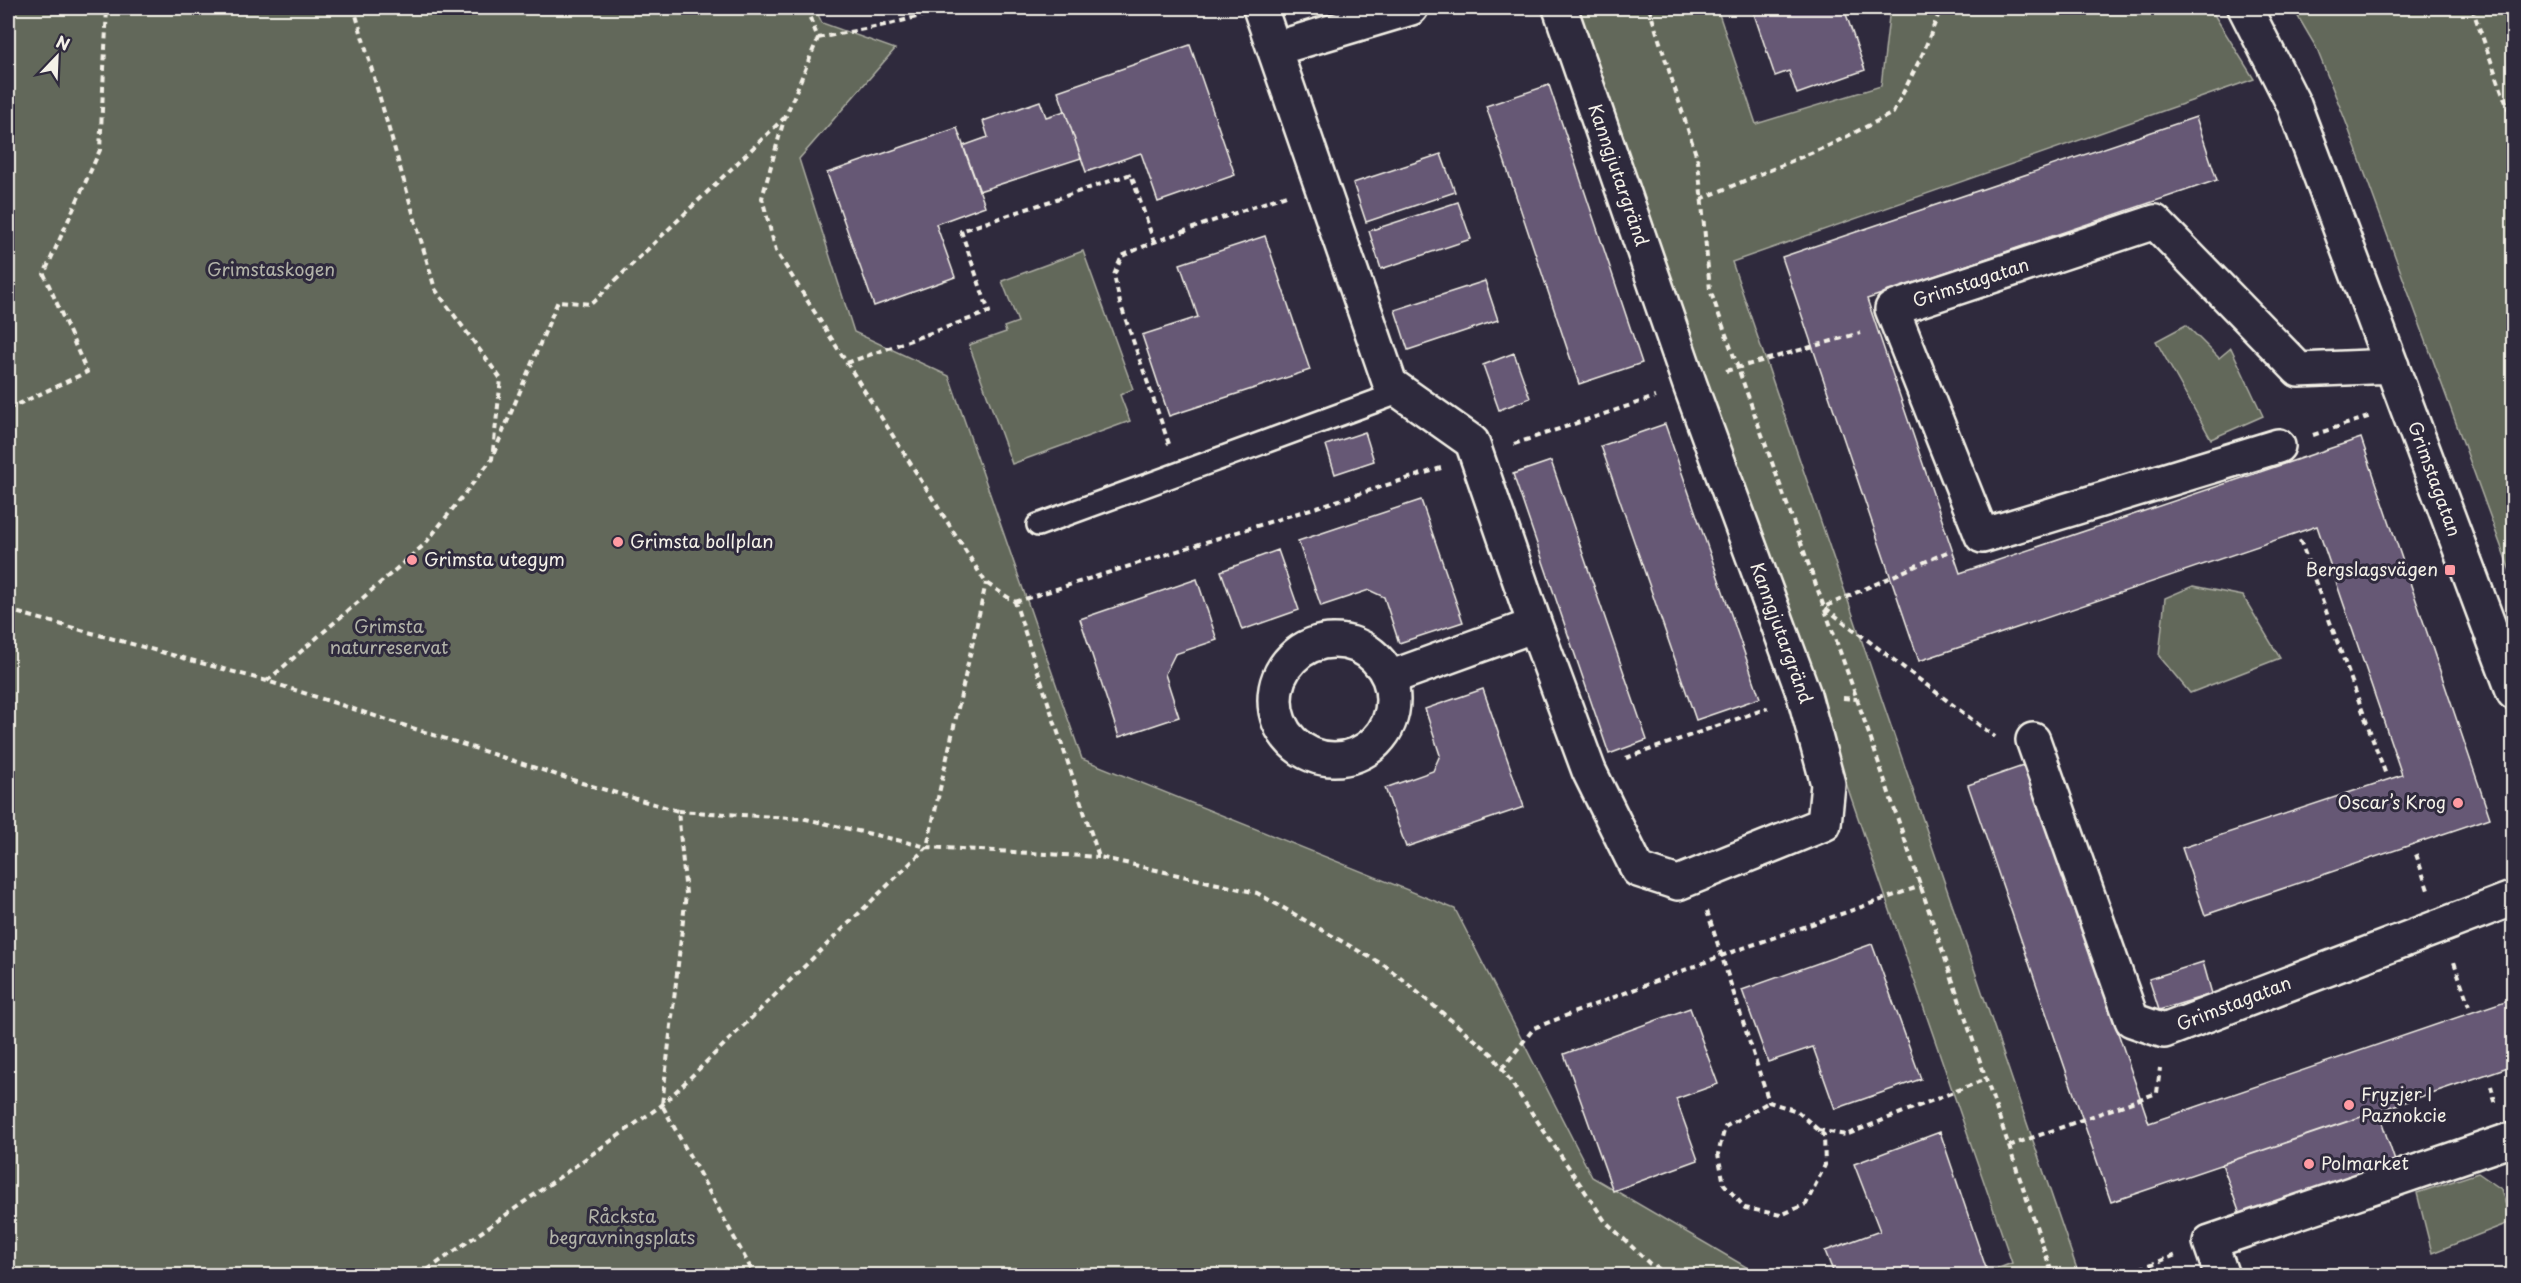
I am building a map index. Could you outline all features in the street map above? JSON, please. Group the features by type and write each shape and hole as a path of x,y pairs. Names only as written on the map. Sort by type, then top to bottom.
{"street":[{"name":"Kanngjutargränd","path":"1260,8 1390,384 1472,442 1535,625 1589,771 1638,870 1678,882 1824,824 1828,784 1804,695 1690,385 1560,8"},
{"path":"1274,49 1411,8"},
{"name":"Grimstagatan","path":"2245,8 2294,105 2514,693"},
{"name":"Grimstagatan","path":"1982,536 1892,309 2155,222 2299,370 2392,366"},
{"path":"1982,536 2277,446"},
{"path":"1389,678 1535,625"},
{"name":"Grimstagatan","path":"2033,740 2132,1020 2164,1031 2514,898"},
{"path":"2222,1275 2210,1242 2507,1141"}],"lane":[{"path":"1038,525 1401,392"}],"path":[{"path":"8,409 87,372 44,274 100,150 107,8"},
{"path":"354,8 435,289 501,379 492,459"},
{"path":"806,8 818,38 786,116 762,198 777,251 986,583 1015,602 1099,857"},
{"path":"818,38 890,24 950,8"},
{"path":"1649,8 1698,161 1710,290 1857,699 2053,1275"},
{"path":"1701,199 1830,146 1893,113 1923,53 1941,8"},
{"path":"2472,8 2514,125"},
{"path":"267,681 425,544 492,459 558,301 591,304 786,116"},
{"path":"847,363 989,312 961,231 1131,174 1154,242"},
{"path":"1180,473 1120,303 1114,275 1122,256 1154,242 1320,183"},
{"path":"1015,602 1477,457 1737,367 1897,323"},
{"path":"1824,607 1982,536"},
{"path":"2300,540 2386,775"},
{"path":"419,1275 662,1105 927,847 986,583"},
{"path":"1824,607 2012,750 2033,740"},
{"path":"8,610 267,681 582,783 678,811 806,819 927,847 1099,857 1257,893 1387,967 1492,1054 1605,1221 1650,1264 1672,1275"},
{"path":"1589,771 1804,695 1857,699"},
{"path":"678,811 686,894 662,1105 754,1275"},
{"path":"1695,876 1769,1102"},
{"path":"1502,1069 1534,1029 1721,956 1921,886"},
{"path":"2009,1146 2157,1093 2164,1031"},
{"path":"1817,1130 1846,1135 1986,1079"},
{"path":"1769,1102 1797,1111 1824,1135 1825,1166 1806,1204 1781,1215 1745,1208 1724,1184 1718,1154 1725,1127 1769,1102"},
{"path":"2120,1275 2210,1242"}],"green space":[{"path":"8,8 815,8 822,23 895,49 799,159 854,332 949,376 1082,759 1455,909 1592,1177 1760,1275 8,1275"},
{"path":"1578,8 1717,8 1756,124 1881,86 1890,8 2210,8 2254,79 1732,262 2079,1275 1981,1275 2012,1263"},
{"path":"2293,8 2513,8 2513,579 2346,122 2316,47"},
{"path":"1083,251 1133,389 1120,395 1130,421 1012,464 969,345 1006,332 1004,327 1018,322 1002,281"},
{"path":"2186,325 2219,358 2231,348 2263,416 2211,439 2156,341"},
{"path":"2193,586 2243,596 2280,658 2190,693 2159,656 2165,598"},
{"path":"2478,1173 2501,1189 2511,1222 2432,1253 2417,1193"}],"building":[{"path":"1752,8 1844,8 1865,70 1797,94 1789,71 1775,76"},
{"path":"1190,45 1235,175 1158,202 1141,153 1086,172 1058,91"},
{"path":"1549,85 1642,363 1579,384 1486,106"},
{"path":"1040,101 1046,117 1065,111 1081,158 979,191 963,146 988,137 983,121"},
{"path":"2196,117 2217,180 1867,299 1960,573 2361,438 2490,818 2205,915 2182,848 2402,775 2317,526 1919,661 1782,257"},
{"path":"957,128 985,206 936,224 955,277 874,306 827,173"},
{"path":"1441,154 1455,192 1366,222 1353,183"},
{"path":"1458,202 1471,239 1381,269 1369,231"},
{"path":"1265,236 1310,370 1169,416 1142,335 1198,317 1180,264"},
{"path":"1485,281 1498,320 1408,350 1395,310"},
{"path":"1514,353 1530,398 1499,410 1483,365"},
{"path":"1665,424 1760,698 1696,720 1601,446"},
{"path":"1365,432 1374,461 1335,474 1326,445"},
{"path":"1551,461 1647,740 1609,754 1513,474"},
{"path":"1421,500 1463,622 1399,643 1384,597 1369,590 1321,606 1298,541"},
{"path":"1278,550 1299,610 1242,630 1221,571"},
{"path":"1197,579 1217,640 1175,654 1165,674 1179,717 1119,737 1080,619"},
{"path":"1483,689 1524,807 1406,847 1385,788 1433,771 1440,755 1425,709"},
{"path":"2026,765 2149,1123 2514,998 2514,1074 2511,1066 2111,1202 1968,785"},
{"path":"1872,944 1921,1079 1835,1109 1813,1047 1768,1062 1742,990"},
{"path":"2203,962 2212,994 2159,1010 2149,979"},
{"path":"1690,1008 1718,1084 1676,1099 1698,1160 1613,1191 1564,1054"},
{"name":"Polmarket","path":"2378,1111 2396,1164 2241,1217 2222,1164"},
{"path":"1940,1132 1987,1271 1975,1276 1835,1276 1825,1251 1880,1231 1854,1164"}],"place":[{"name":"Grimsta bollplan","path":"618,542"},
{"name":"Grimsta utegym","path":"412,560"},
{"name":"Bergslagsvägen","path":"2450,570"},
{"name":"Oscar’s Krog","path":"2458,803"},
{"name":"Fryzjer I Paznokcie","path":"2349,1105"},
{"name":"Polmarket","path":"2309,1164"}],"park label":[{"name":"Grimstaskogen","path":"271,270"},
{"name":"Grimsta naturreservat","path":"389,637"},
{"name":"Råcksta begravningsplats","path":"622,1227"}]}
